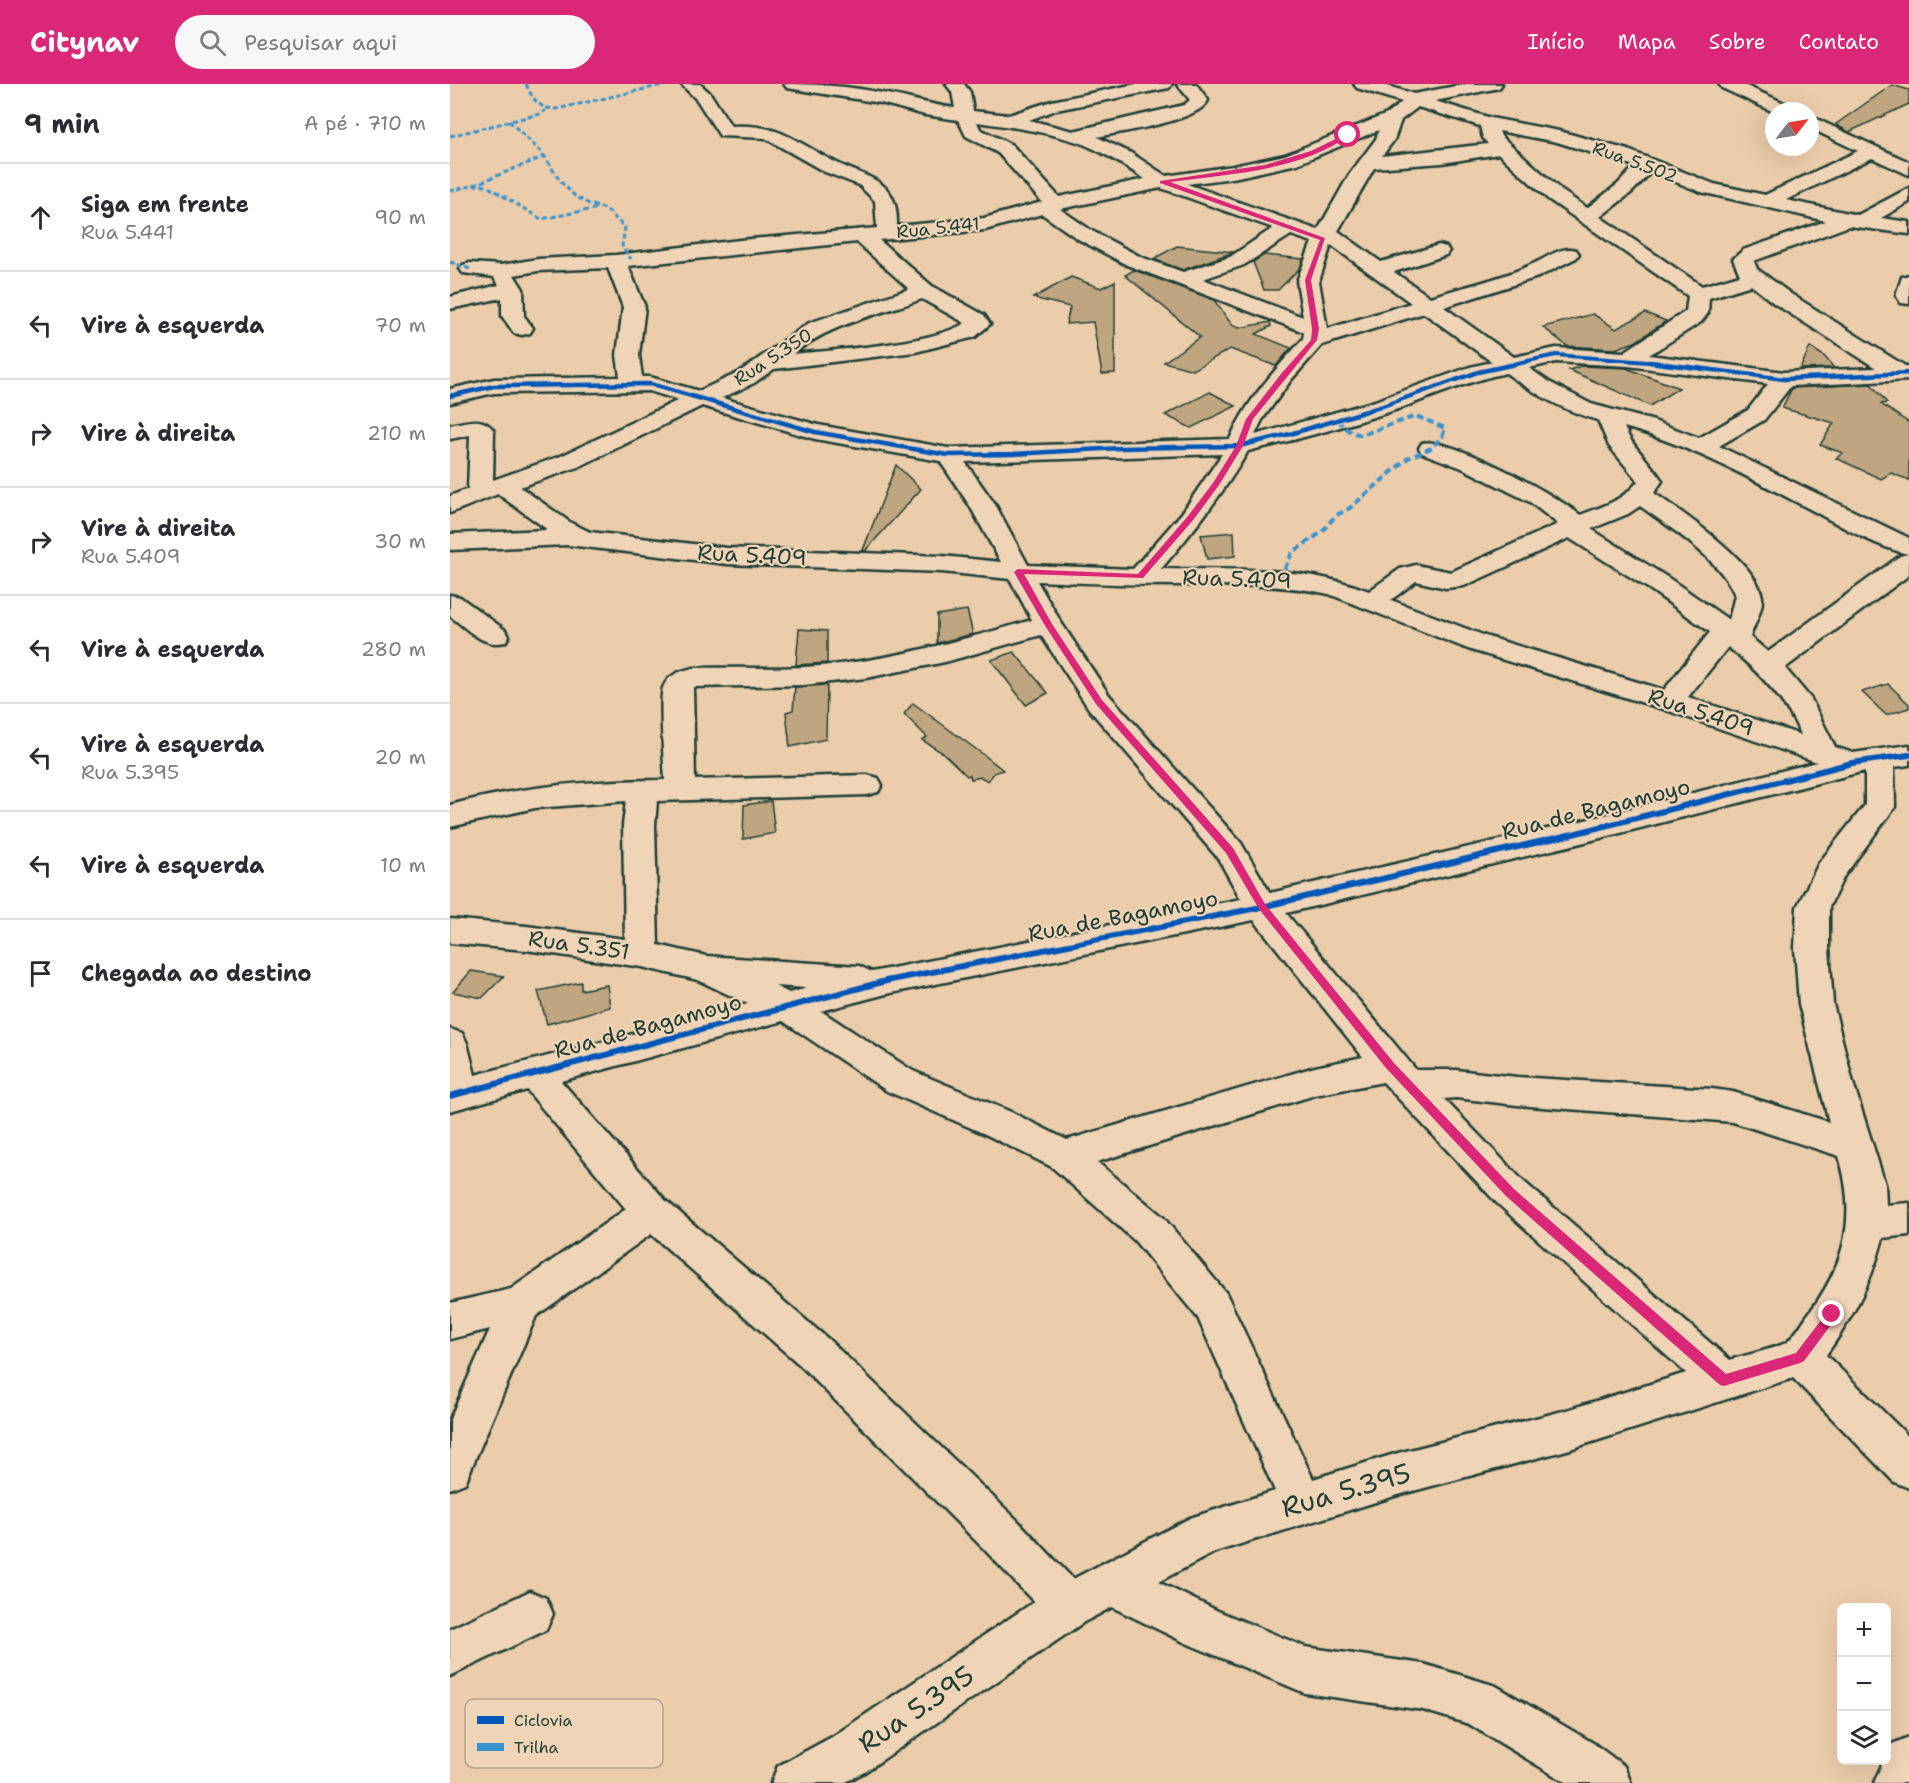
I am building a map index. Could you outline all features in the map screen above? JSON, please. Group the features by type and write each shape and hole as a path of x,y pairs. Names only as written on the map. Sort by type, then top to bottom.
{"street":[{"path":"690,84 704,97 726,132 756,131 771,134 833,168 856,174 875,189 887,205 887,233"},
{"path":"794,84 883,98 917,109 1010,121 1074,136 1102,145 1162,182 1289,227 1325,236 1381,269 1506,364 1563,399 1583,409 1646,426 1701,447 1776,482 1867,530 1909,547"},
{"path":"955,84 961,92 965,115 972,132 1005,149 1050,206 1085,235 1134,261 1315,335"},
{"path":"1010,121 1052,106 1163,84"},
{"path":"1074,136 1175,114 1188,109 1201,100 1200,96 1186,84"},
{"name":"Rua 5.502","path":"1364,84 1488,123 1559,137 1621,154 1708,188 1854,221 1909,228"},
{"path":"1315,335 1308,280 1325,236 1359,175 1385,140 1393,118 1417,99 1493,84"},
{"path":"1728,84 1767,102"},
{"name":"Rua 5.441","path":"470,269 506,280 538,265 616,261 740,246 985,224 1050,206 1162,182 1233,172 1290,160 1393,118"},
{"path":"1488,123 1492,138 1550,191 1699,294"},
{"path":"1819,125 1909,169"},
{"path":"1370,163 1442,157 1502,148"},
{"path":"1770,201 1873,151"},
{"path":"1588,217 1624,188 1647,165"},
{"path":"1905,373 1783,299 1755,277 1744,265 1743,259 1750,254 1854,221 1909,194"},
{"path":"1180,280 1237,261 1289,227"},
{"path":"770,363 922,344 957,335 976,328 979,324 976,320 924,291 862,235"},
{"path":"1381,269 1439,251"},
{"path":"1140,577 1197,509 1225,471 1250,419 1315,335 1429,305 1531,273 1569,254"},
{"path":"616,261 634,307 628,355 632,384"},
{"path":"1699,294 1755,277"},
{"path":"450,303 506,280 513,318 522,328"},
{"path":"1909,281 1907,287 1909,298"},
{"name":"Rua 5.350","path":"450,505 490,488 540,474 699,398 730,386 770,363 789,346 814,329 846,315 924,291"},
{"path":"1628,359 1694,317 1697,313 1699,294"},
{"path":"450,396 494,386 650,384 815,432 948,455 1013,454 1121,448 1239,446 1290,434 1380,407 1506,364 1556,355 1628,359 1784,379 1905,373"},
{"path":"1701,447 1756,415 1784,379"},
{"path":"1372,602 1413,573 1420,573 1435,579 1455,580 1619,509 1640,495 1650,481 1620,447 1608,416"},
{"path":"450,432 474,427 482,431 490,488 582,538"},
{"path":"1431,448 1471,463 1539,497 1571,520 1571,528"},
{"path":"948,455 983,506 1048,624 1099,702 1230,850 1262,907 1399,1075 1510,1192 1724,1381"},
{"path":"1640,495 1721,558 1740,576 1746,585 1749,598 1730,635 1670,701"},
{"path":"1571,528 1730,635 1767,668 1799,702 1866,758 1881,794 1880,807 1830,872 1814,907 1812,948 1816,1004 1852,1145 1866,1184 1868,1223 1856,1268 1832,1314 1800,1357 1909,1467"},
{"name":"Rua 5.409","path":"450,542 527,537 582,538 655,549 727,556 862,559 1018,572 1140,577 1269,578 1305,581 1337,588 1478,643 1866,758"},
{"path":"1767,668 1909,562"},
{"path":"450,603 495,636"},
{"path":"680,790 677,689 683,681 694,678 837,674 891,666 946,654 1048,624"},
{"name":"Rua de Bagamoyo","path":"456,1094 886,981 1262,907 1573,834 1866,758"},
{"path":"450,816 484,805 517,799 642,789 867,785"},
{"path":"642,789 639,825 642,954"},
{"name":"Rua 5.351","path":"450,931 526,938 642,954 706,969"},
{"path":"706,969 886,981"},
{"path":"706,969 789,1008 900,1081 998,1123 1065,1156 1149,1229 1212,1306 1302,1502"},
{"path":"450,1043 456,1094"},
{"path":"535,1075 652,1212 814,1352 985,1519 1068,1605"},
{"path":"1065,1156 1315,1081 1399,1075 1517,1091 1733,1107 1852,1145"},
{"path":"450,1321 521,1304 652,1212"},
{"path":"1868,1223 1909,1219"},
{"path":"450,1468 521,1304"},
{"name":"Rua 5.395","path":"795,1783 849,1754 1068,1605 1206,1533 1398,1474 1567,1430 1800,1357"},
{"path":"1111,1583 1202,1627 1305,1670 1423,1687 1479,1703 1576,1760 1607,1783"},
{"path":"450,1653 530,1614"},
{"path":"1898,1783 1909,1761"}],"building":[{"path":"1892,85 1909,90 1909,104 1849,132 1836,124"},
{"path":"1177,246 1234,252 1183,270 1153,259"},
{"path":"1264,255 1303,259 1300,268 1278,290 1264,290 1253,262"},
{"path":"1134,270 1214,300 1232,325 1239,328 1270,322 1271,326 1256,334 1291,348 1276,366 1230,349 1193,370 1164,362 1200,337 1125,275"},
{"path":"1071,277 1101,288 1115,281 1115,373 1102,374 1093,322 1066,324 1070,307 1033,298"},
{"path":"1645,313 1666,321 1635,342 1615,349 1567,346 1543,327 1593,314 1616,329"},
{"path":"1810,347 1824,356 1834,368 1800,369"},
{"path":"1581,366 1626,368 1679,388 1650,406 1569,370"},
{"path":"1871,384 1887,403 1881,404 1909,423 1909,480 1891,473 1881,479 1836,458 1843,453 1820,445 1834,423 1782,408 1792,388"},
{"path":"1210,392 1236,406 1191,428 1165,415"},
{"path":"896,465 921,489 865,551 863,550"},
{"path":"1234,532 1235,556 1207,559 1201,535"},
{"path":"967,610 973,634 937,643 937,615"},
{"path":"799,629 827,631 827,663 796,665"},
{"path":"1014,652 1048,693 1026,705 991,660"},
{"path":"1888,684 1909,704 1909,708 1886,715 1862,692"},
{"path":"827,685 826,739 790,747 786,712 793,710 795,687"},
{"path":"913,703 1003,770 994,773 988,781 981,777 971,779 970,775 967,776 943,753 922,740 927,737 904,714"},
{"path":"771,801 775,833 743,839 744,805"},
{"path":"471,971 504,976 482,998 453,992"},
{"path":"581,982 581,990 607,985 610,1007 547,1024 538,991"}],"marked path":[{"path":"526,84 537,103 550,109 667,84"},
{"path":"450,136 540,114 546,110"},
{"path":"509,121 543,154 560,181 575,196 589,204 606,209 625,228 622,246 631,259"},
{"path":"474,185 543,157"},
{"path":"450,191 474,185 487,186 541,219 599,208"},
{"path":"450,262 470,269"},
{"path":"1280,579 1292,553 1322,532 1335,516 1350,508 1408,458 1431,448 1442,437 1445,428 1416,416 1361,435 1351,432 1336,419"}],"cycle path":[{"path":"450,396 494,386 650,384 815,432 948,455 1013,454 1121,448 1239,446 1290,434 1380,407 1478,372 1556,355 1628,359 1784,379 1909,373"},
{"path":"450,1096 886,981 1262,907 1573,834 1852,763 1909,755"}],"route":[{"path":"1348,135 1290,160 1233,172 1162,182 1323,239 1308,280 1316,329 1314,340 1283,375 1250,419 1239,446 1216,484 1191,518 1140,577 1018,572 1048,624 1099,702 1230,850 1262,907 1390,1065 1510,1192 1724,1381 1800,1357 1832,1314"}]}
